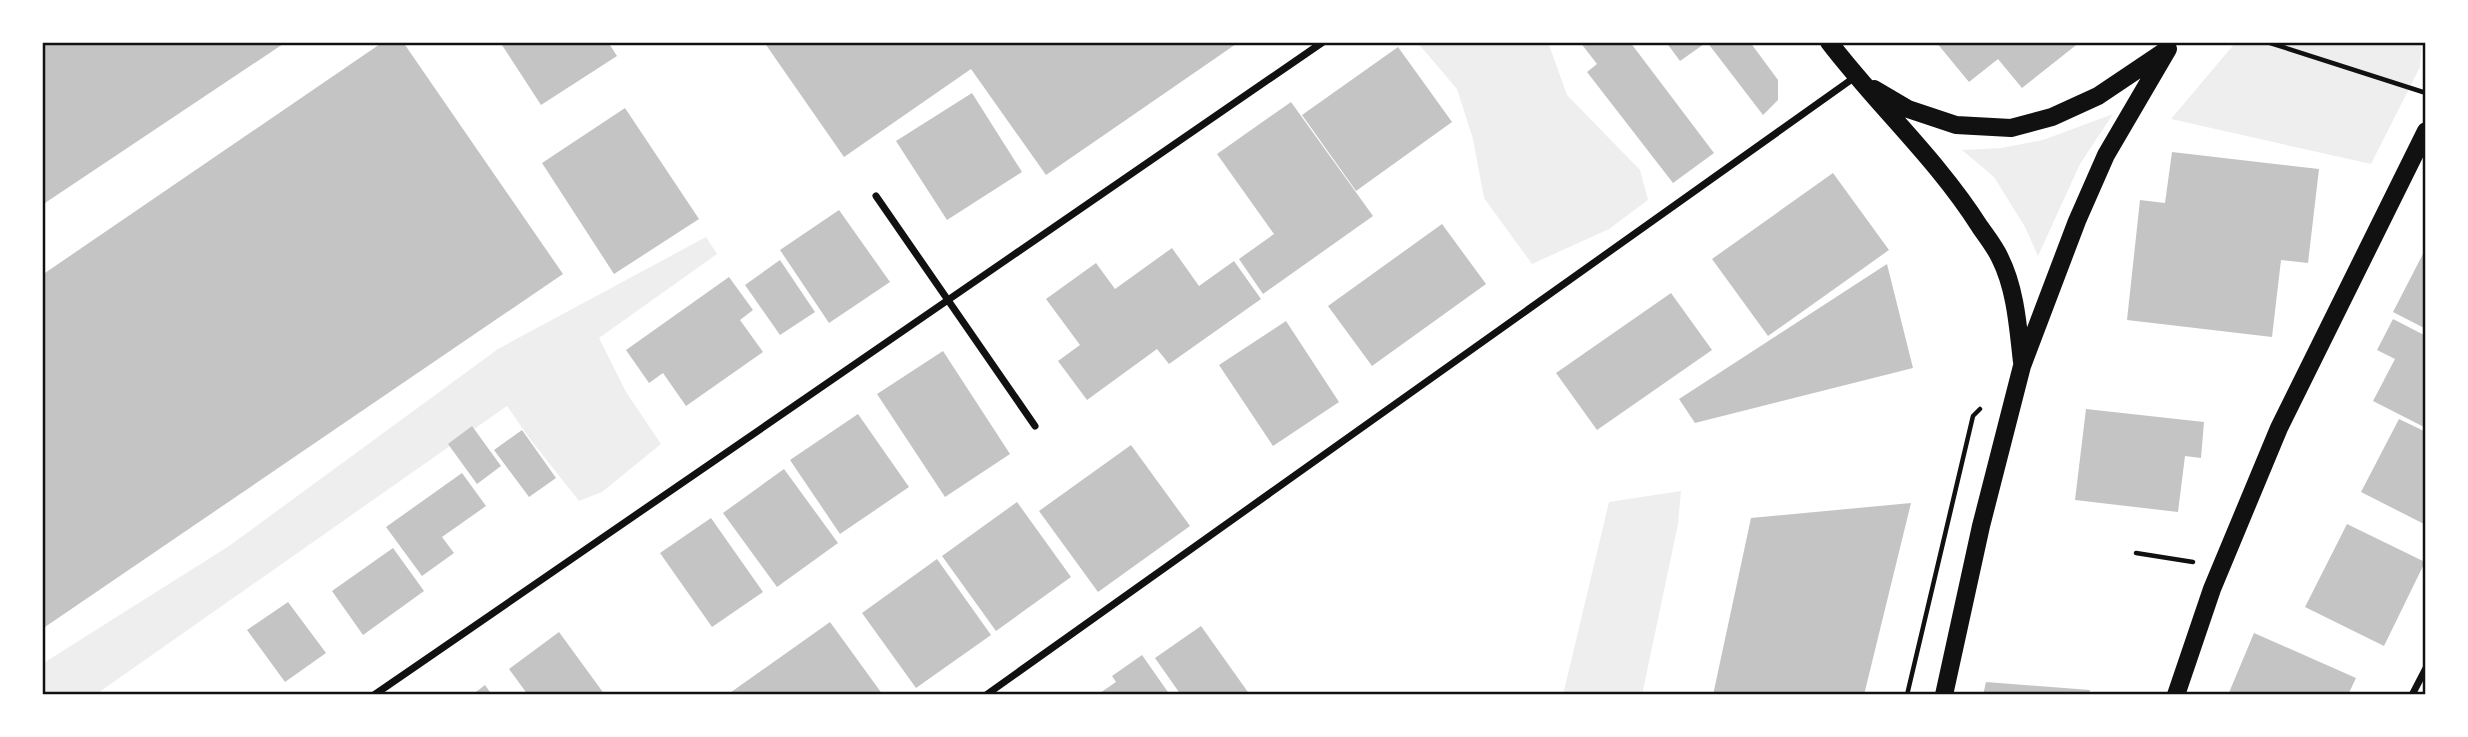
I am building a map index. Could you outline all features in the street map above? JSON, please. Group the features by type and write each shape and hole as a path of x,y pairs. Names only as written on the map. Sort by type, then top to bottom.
{"main road":[{"path":"1829,42 1855,77 1938,167 2001,259 2015,303 2022,366"},
{"path":"1855,77 1908,109 1956,125 2011,128 2052,117 2098,96 2172,45"},
{"path":"1944,695 1981,526 2022,366 2073,231 2106,155 2172,45"},
{"path":"2176,695 2212,589 2279,428 2426,131"}],"street":[{"path":"374,695 1323,42"},
{"path":"986,695 1855,77"},
{"path":"876,197 1035,426"},
{"path":"2412,695 2426,667"}],"path":[{"path":"2267,42 2426,93"},
{"path":"2136,553 2194,563"}],"shaded area":[{"path":"1417,42 1548,42 1567,95 1640,170 1648,200 1609,229 1532,264 1484,198 1473,139 1457,89"},
{"path":"2236,42 2422,42 2420,67 2371,164 2171,119"},
{"path":"2113,114 2080,164 2038,256 2025,227 1994,177 1962,150 2001,148 2043,140"},
{"path":"706,237 717,254 599,338 626,392 661,444 602,492 579,501 507,406 95,695 42,695 42,664 229,546 498,349"},
{"path":"1681,491 1678,524 1642,695 1563,695 1609,502"}],"building":[{"path":"42,42 286,42 42,205"},
{"path":"383,42 403,42 563,274 42,629 42,275"},
{"path":"500,42 608,42 617,56 541,105"},
{"path":"764,42 1239,42 1046,175 971,69 844,157"},
{"path":"1580,42 1630,42 1714,153 1673,183 1587,72 1597,64"},
{"path":"1666,42 1707,42 1680,61"},
{"path":"1707,42 1750,42 1778,80 1778,100 1763,115"},
{"path":"1936,42 2080,42 2022,88 1998,59 1969,82"},
{"path":"1398,47 1452,122 1356,191 1302,115"},
{"path":"972,93 1022,172 947,220 896,141"},
{"path":"1291,102 1373,216 1263,294 1239,259 1274,234 1217,154"},
{"path":"625,108 699,219 614,274 542,163"},
{"path":"2172,152 2319,169 2308,263 2281,260 2272,337 2127,320 2140,200 2165,203"},
{"path":"1833,173 1889,250 1768,336 1712,259"},
{"path":"839,210 890,282 829,323 780,250"},
{"path":"1442,224 1486,284 1372,366 1328,306"},
{"path":"1172,248 1199,286 1234,261 1261,299 1169,364 1157,349 1087,400 1058,361 1080,345 1046,299 1096,263 1115,289"},
{"path":"2426,248 2426,329 2393,312"},
{"path":"780,260 815,312 780,335 745,285"},
{"path":"1887,264 1913,368 1695,423 1679,399"},
{"path":"729,277 753,310 740,320 763,352 686,406 663,373 649,383 626,350"},
{"path":"1671,293 1712,350 1597,430 1556,373"},
{"path":"2393,319 2426,336 2426,428 2373,401 2395,359 2377,350"},
{"path":"1286,321 1339,402 1273,446 1219,365"},
{"path":"943,351 1010,454 945,497 877,394"},
{"path":"2086,409 2204,422 2201,458 2185,456 2178,512 2075,500"},
{"path":"858,414 909,487 840,534 790,460"},
{"path":"2399,419 2426,432 2426,525 2361,492"},
{"path":"472,426 501,466 477,484 448,444"},
{"path":"522,430 556,478 529,497 494,450"},
{"path":"1131,445 1190,526 1098,592 1039,511"},
{"path":"784,469 838,543 777,587 723,513"},
{"path":"462,473 486,506 442,537 454,553 422,576 386,527"},
{"path":"1017,502 1071,577 996,631 942,556"},
{"path":"1911,503 1864,695 1713,695 1751,518"},
{"path":"711,518 763,592 712,627 660,553"},
{"path":"2347,524 2425,562 2384,646 2305,607"},
{"path":"393,548 424,591 363,635 332,591"},
{"path":"937,559 991,635 916,688 862,613"},
{"path":"288,602 326,653 285,682 247,630"},
{"path":"830,622 883,695 727,695"},
{"path":"1201,626 1250,695 1181,695 1155,658"},
{"path":"559,632 605,695 528,695 509,669"},
{"path":"2254,633 2356,678 2348,695 2228,695"},
{"path":"1142,655 1170,695 1097,695 1116,682 1112,676"},
{"path":"1986,682 2090,690 2089,695 1983,695"},
{"path":"485,685 492,695 472,695"}]}
